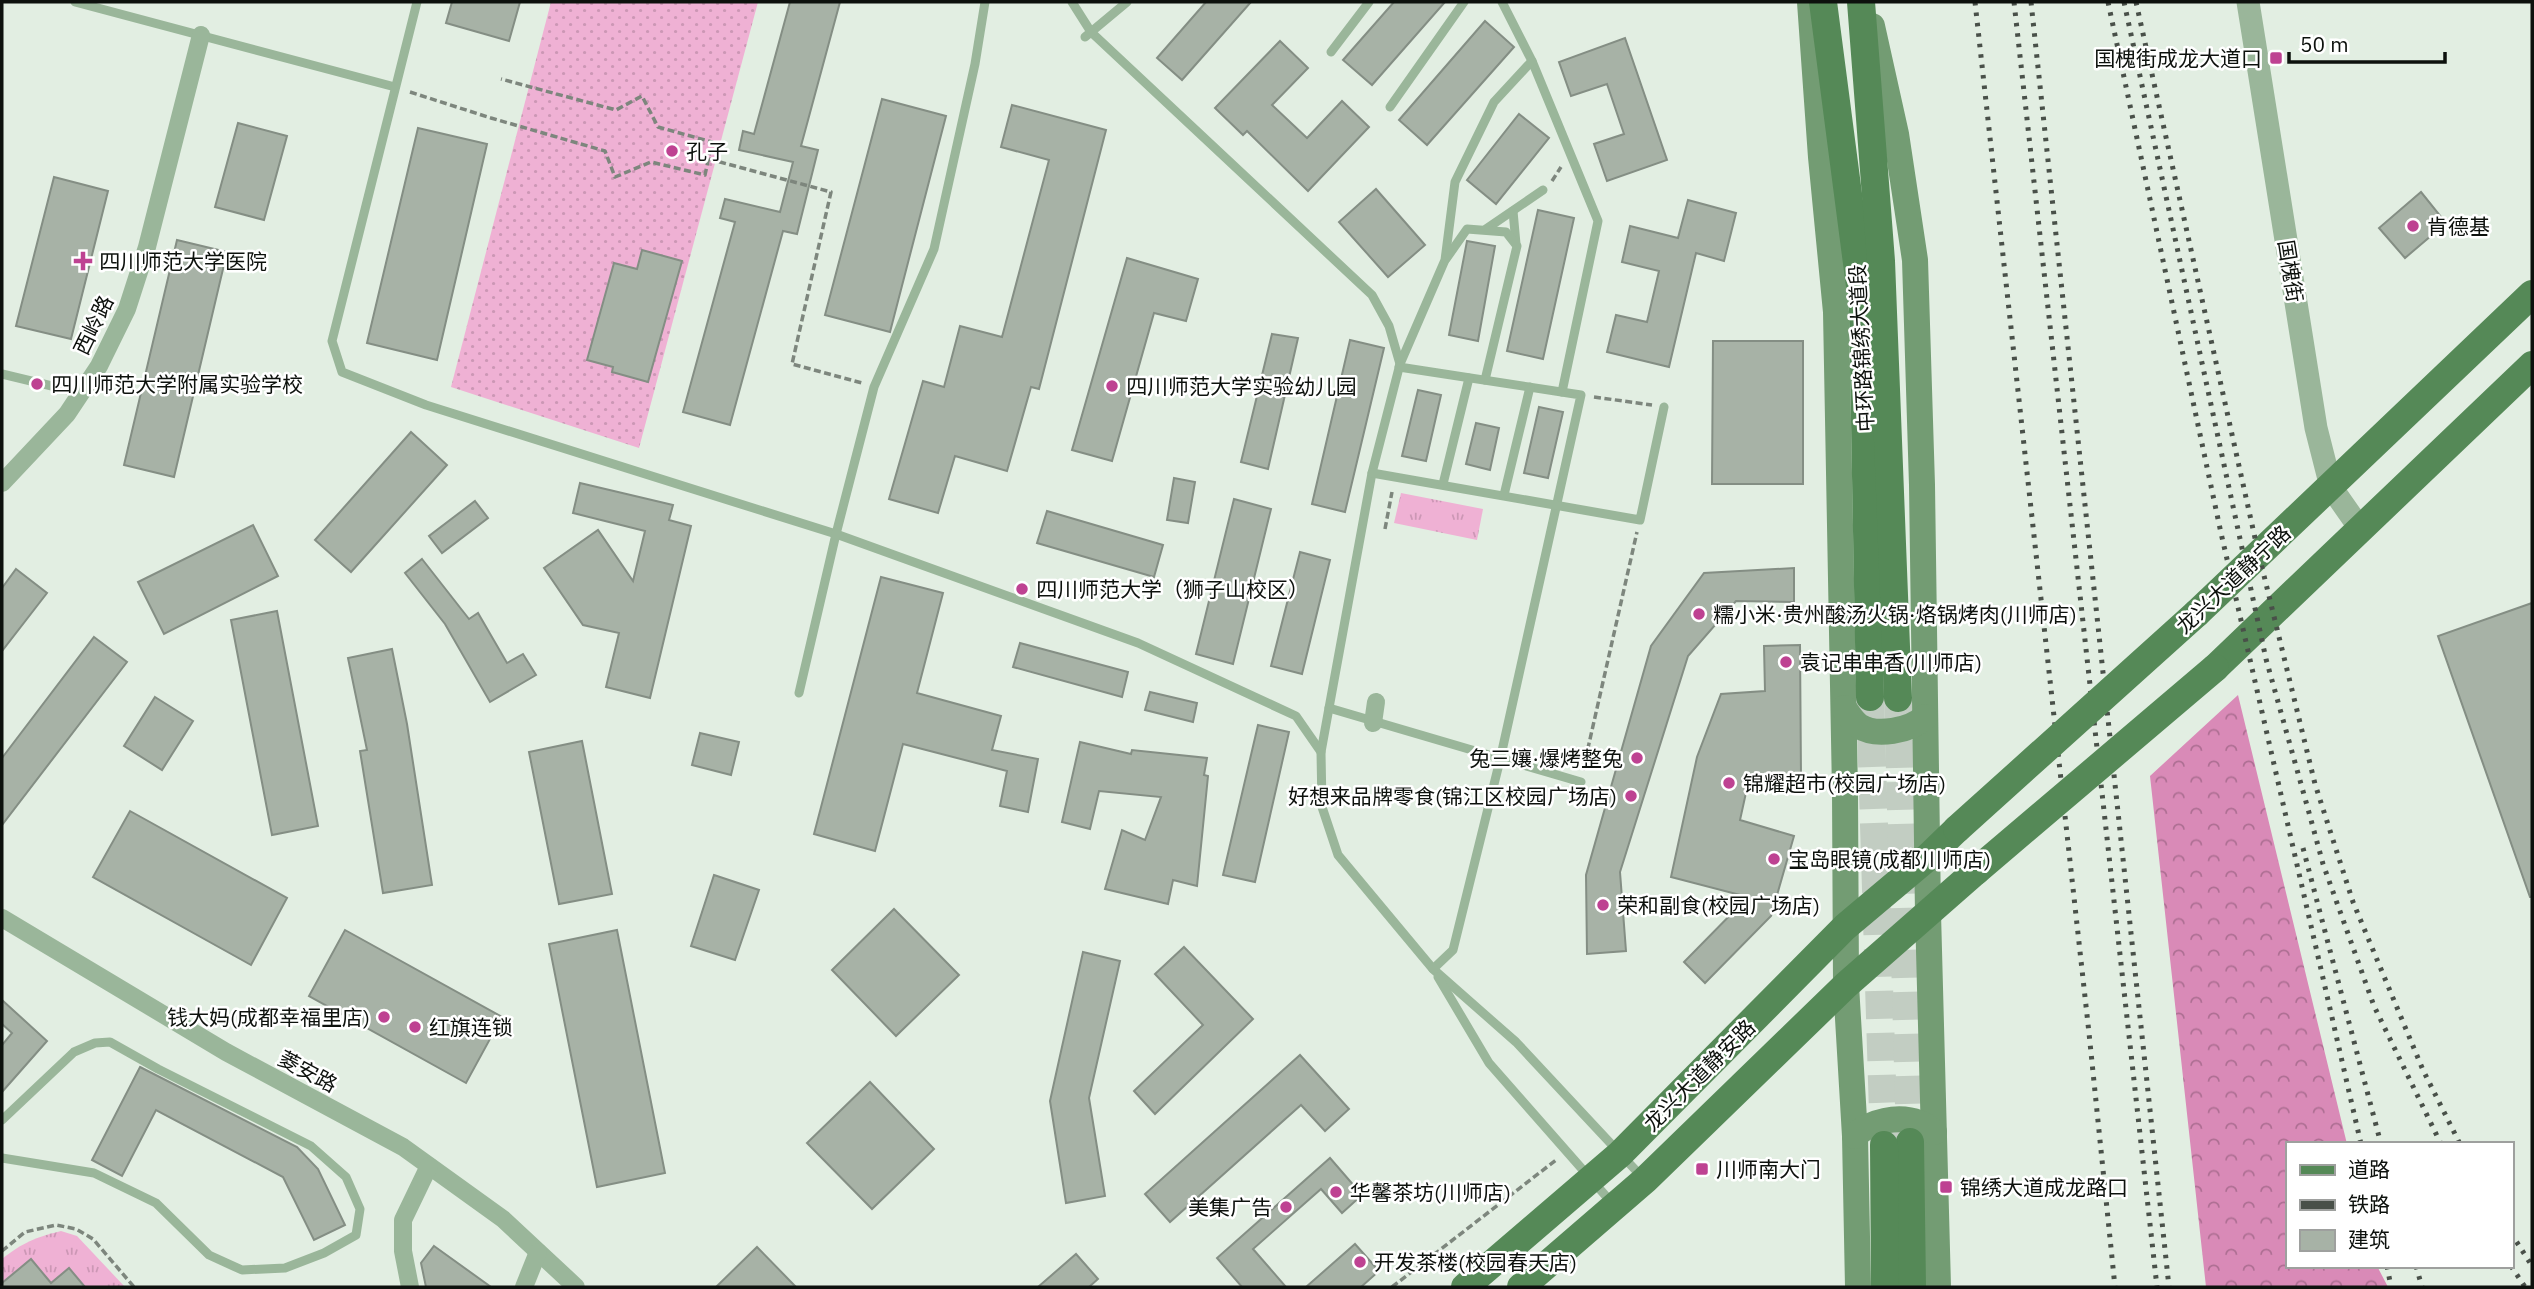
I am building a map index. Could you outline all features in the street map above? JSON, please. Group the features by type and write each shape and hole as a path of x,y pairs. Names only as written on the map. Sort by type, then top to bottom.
{"main road":[{"path":"1810,2 1836,312 1844,708 1846,985 1855,1136 1858,1287"},
{"name":"中环路锦绣大道段","path":"1823,2 1863,309 1884,697 1881,261 1861,2"},
{"path":"1867,2 1896,134 1914,260 1922,485 1928,913 1909,1140 1885,1287"},
{"name":"龙兴大道静宁路","path":"1927,858 2197,613 2532,294"},
{"path":"1928,913 2215,668 2532,365"},
{"path":"1844,708 1857,725 1866,729 1906,728 1925,718"},
{"name":"龙兴大道静安路","path":"1465,1287 1620,1154 1845,927 1927,858"},
{"name":"龙兴大道静安路","path":"1521,1287 1645,1180 1846,985 1928,913"},
{"path":"1855,1136 1862,1128 1892,1120 1920,1123 1909,1140 1912,1287"},
{"path":"1909,1140 1938,1287"}],"street":[{"name":"国槐街","path":"2248,2 2316,428 2331,487 2361,530"},
{"name":"西岭路","path":"2,483 67,414 99,366 127,309 147,247 201,35"},
{"path":"1373,723 1376,702"},
{"name":"菱安路","path":"2,918 226,1052 403,1147 503,1219 576,1287"},
{"path":"410,1287 403,1251 403,1220 429,1166"},
{"path":"524,1287 538,1252"}],"lane":[{"path":"75,2 395,87"},
{"path":"417,2 332,341 342,372 426,405 836,534 1138,643 1296,716 1321,752"},
{"path":"799,693 874,387 934,249 975,64 985,2"},
{"path":"1072,2 1088,35 1372,295 1389,326 1399,366"},
{"path":"1088,35 1127,2"},
{"path":"1331,52 1369,2"},
{"path":"1390,107 1464,2"},
{"path":"1502,2 1532,61 1598,221 1562,392"},
{"path":"1445,260 1455,183 1494,102 1532,61"},
{"path":"1486,229 1543,190"},
{"path":"1485,380 1517,246 1513,211"},
{"path":"1517,246 1506,232 1467,229 1445,260 1399,366 1372,472 1328,708 1321,752 1322,807 1338,855 1433,969 1516,1042 1645,1180"},
{"path":"1399,366 1581,395 1500,760 1453,950 1433,969"},
{"path":"2,374 81,393"},
{"path":"1443,484 1469,378"},
{"path":"1504,495 1530,387"},
{"path":"1372,472 1640,520 1664,407"},
{"path":"1328,708 1581,782"},
{"path":"1433,969 1489,1063 1616,1206"},
{"path":"2,1119 74,1052 95,1043 110,1042 311,1146 346,1177 360,1209 356,1234 324,1252 285,1268 242,1270 209,1255 156,1203 94,1173 2,1158"}],"path":[{"path":"395,87 491,118 605,150 615,177 651,162 705,175 712,142 658,127 642,96 616,110 501,79"},
{"path":"709,159 831,192 792,364 874,387"},
{"path":"1581,395 1664,407"},
{"path":"1385,529 1395,476"},
{"path":"1581,782 1640,520"},
{"path":"1392,1287 1567,1151"},
{"path":"2,1251 25,1232 56,1224 76,1229 93,1239 134,1287"}],"green space":[{"path":"551,2 758,2 639,448 451,387"},
{"path":"1401,493 1483,509 1477,540 1394,523"},
{"path":"2238,695 2347,1142 2286,1142 2286,1268 2378,1268 2388,1287 2206,1287 2150,776"},
{"path":"61,1231 77,1236 125,1287 2,1287 2,1259 30,1241"}],"building":[{"path":"452,2 520,2 509,41 446,23"},
{"path":"790,2 840,2 801,146 818,150 797,234 783,231 730,425 683,412 735,222 720,218 725,199 780,212 793,162 739,150 743,131 754,134"},
{"path":"1206,2 1251,2 1182,80 1157,58"},
{"path":"1394,2 1445,2 1372,85 1343,60"},
{"path":"1485,21 1514,47 1427,145 1399,120"},
{"path":"1625,38 1667,160 1607,181 1594,144 1624,134 1607,84 1571,96 1559,62"},
{"path":"1280,41 1308,68 1272,105 1307,138 1342,101 1369,127 1308,191 1247,131 1243,135 1215,108"},
{"path":"882,99 946,116 890,332 825,315"},
{"path":"1012,105 1106,130 1039,389 1031,387 1007,471 955,456 938,513 889,499 923,381 944,387 960,326 1002,337 1049,160 1001,147"},
{"path":"1519,114 1549,138 1496,204 1467,180"},
{"path":"238,123 287,136 264,220 215,207"},
{"path":"418,128 487,144 437,360 367,343"},
{"path":"54,177 108,191 71,339 16,326"},
{"path":"1376,189 1425,245 1388,277 1339,222"},
{"name":"肯德基","path":"2421,192 2446,223 2405,258 2379,228"},
{"path":"1688,200 1736,213 1724,261 1696,253 1669,367 1607,352 1616,315 1647,322 1659,271 1622,262 1630,226 1678,238"},
{"path":"1538,210 1574,218 1543,359 1507,351"},
{"path":"177,240 227,252 174,477 124,465"},
{"path":"1467,241 1495,246 1478,341 1449,335"},
{"path":"642,250 682,261 648,382 612,372 613,367 587,360 614,263 637,269"},
{"name":"四川师范大学实验幼儿园","path":"1127,258 1198,279 1186,321 1154,313 1112,461 1072,450"},
{"path":"1272,334 1298,338 1268,469 1241,462"},
{"path":"1350,340 1384,348 1345,512 1312,504"},
{"path":"1713,341 1803,341 1803,484 1712,484"},
{"path":"1418,390 1441,395 1426,461 1402,456"},
{"path":"1539,407 1563,412 1548,478 1524,473"},
{"path":"1476,423 1499,428 1490,470 1466,464"},
{"path":"411,432 447,465 351,572 315,540"},
{"path":"1174,478 1195,482 1188,523 1167,520"},
{"path":"580,483 673,505 669,520 691,526 650,698 606,687 619,633 583,625 544,568 598,530 633,581 645,531 573,513"},
{"path":"1234,499 1271,509 1233,664 1196,654"},
{"path":"475,501 488,518 442,553 429,536"},
{"path":"1047,511 1163,545 1154,577 1037,543"},
{"path":"253,525 278,576 164,634 138,582"},
{"path":"1300,552 1330,560 1302,674 1271,666"},
{"path":"422,559 469,619 478,613 507,663 523,654 536,675 490,702 445,624 405,573"},
{"path":"1794,568 1794,602 1736,601 1688,656 1620,872 1626,951 1587,954 1586,875 1651,646 1704,573"},
{"path":"16,569 47,593 2,651 2,588"},
{"path":"881,577 943,593 917,693 1001,716 992,750 1038,759 1028,812 1000,806 1007,771 903,744 875,851 814,834"},
{"path":"2532,603 2532,897 2530,897 2438,636"},
{"path":"277,611 318,826 272,835 231,620"},
{"path":"94,637 127,662 2,825 2,758"},
{"path":"1020,643 1128,672 1122,697 1013,667"},
{"path":"1800,645 1801,778 1749,779 1740,820 1794,836 1771,916 1705,983 1684,962 1748,897 1671,877 1697,757 1721,694 1765,691 1764,646"},
{"path":"392,649 407,724 432,885 383,893 360,751 367,750 348,658"},
{"path":"1150,692 1197,703 1193,722 1145,710"},
{"path":"155,697 193,721 162,770 124,746"},
{"path":"1258,725 1289,732 1255,882 1223,875"},
{"path":"700,733 739,742 731,775 692,765"},
{"path":"582,741 612,894 559,904 529,752"},
{"path":"1080,742 1131,754 1132,750 1207,758 1204,775 1208,776 1197,886 1173,880 1168,904 1105,889 1122,830 1145,840 1161,797 1099,791 1090,829 1062,822"},
{"path":"130,811 287,898 251,965 93,877"},
{"path":"714,875 759,890 735,960 691,946"},
{"path":"894,909 959,975 896,1036 832,970"},
{"path":"345,930 502,1017 466,1083 309,996"},
{"path":"617,930 665,1173 597,1187 549,944"},
{"path":"1184,947 1253,1019 1155,1114 1134,1091 1203,1025 1155,974"},
{"path":"1083,952 1120,961 1089,1098 1105,1196 1066,1203 1050,1101"},
{"path":"2,1000 47,1041 2,1092 2,1045 12,1033 2,1024"},
{"path":"1300,1055 1349,1109 1325,1131 1301,1105 1170,1222 1145,1194"},
{"path":"140,1067 297,1147 318,1169 345,1225 314,1240 283,1177 156,1110 122,1176 92,1160"},
{"path":"870,1082 934,1149 872,1209 807,1143"},
{"path":"1330,1158 1362,1195 1342,1213 1321,1189 1253,1249 1286,1287 1242,1287 1217,1258"},
{"path":"1355,1244 1379,1271 1361,1287 1306,1287"},
{"path":"434,1246 491,1287 426,1287 421,1263"},
{"path":"757,1247 796,1287 716,1287"},
{"path":"1076,1254 1098,1279 1089,1287 1038,1287"},
{"path":"31,1259 51,1283 69,1268 85,1287 2,1287 2,1283"}],"tunnel":[{"path":"1870,697 1884,1145"},
{"path":"1898,698 1910,1142"}],"railway":[{"path":"1975,2 2115,1287"},
{"path":"2014,2 2157,1287"},
{"path":"2031,2 2169,1287"},
{"path":"2108,2 2221,533 2361,1142"},
{"path":"2124,2 2266,659 2323,864 2374,1006 2440,1142"},
{"path":"2136,2 2257,547 2315,784 2353,902 2423,1070 2459,1142"},
{"path":"2303,848 2380,1142"},
{"path":"2513,1236 2532,1266"},
{"path":"2387,1268 2391,1287"},
{"path":"2417,1268 2422,1287"},
{"path":"2512,1268 2525,1287"}],"place":[{"name":"国槐街成龙大道口","path":"2276,58"},
{"name":"孔子","path":"672,151"},
{"name":"肯德基","path":"2413,226"},
{"name":"四川师范大学医院","path":"83,261"},
{"name":"四川师范大学附属实验学校","path":"37,384"},
{"name":"四川师范大学实验幼儿园","path":"1112,386"},
{"name":"四川师范大学（狮子山校区）","path":"1022,589"},
{"name":"糯小米·贵州酸汤火锅·烙锅烤肉(川师店)","path":"1699,614"},
{"name":"袁记串串香(川师店)","path":"1786,662"},
{"name":"兔三孃·爆烤整兔","path":"1637,758"},
{"name":"锦耀超市(校园广场店)","path":"1729,783"},
{"name":"好想来品牌零食(锦江区校园广场店)","path":"1631,796"},
{"name":"宝岛眼镜(成都川师店)","path":"1774,859"},
{"name":"荣和副食(校园广场店)","path":"1603,905"},
{"name":"钱大妈(成都幸福里店)","path":"384,1017"},
{"name":"红旗连锁","path":"415,1027"},
{"name":"川师南大门","path":"1702,1169"},
{"name":"锦绣大道成龙路口","path":"1946,1187"},
{"name":"华馨茶坊(川师店)","path":"1336,1192"},
{"name":"美集广告","path":"1286,1207"},
{"name":"开发茶楼(校园春天店)","path":"1360,1262"}]}
